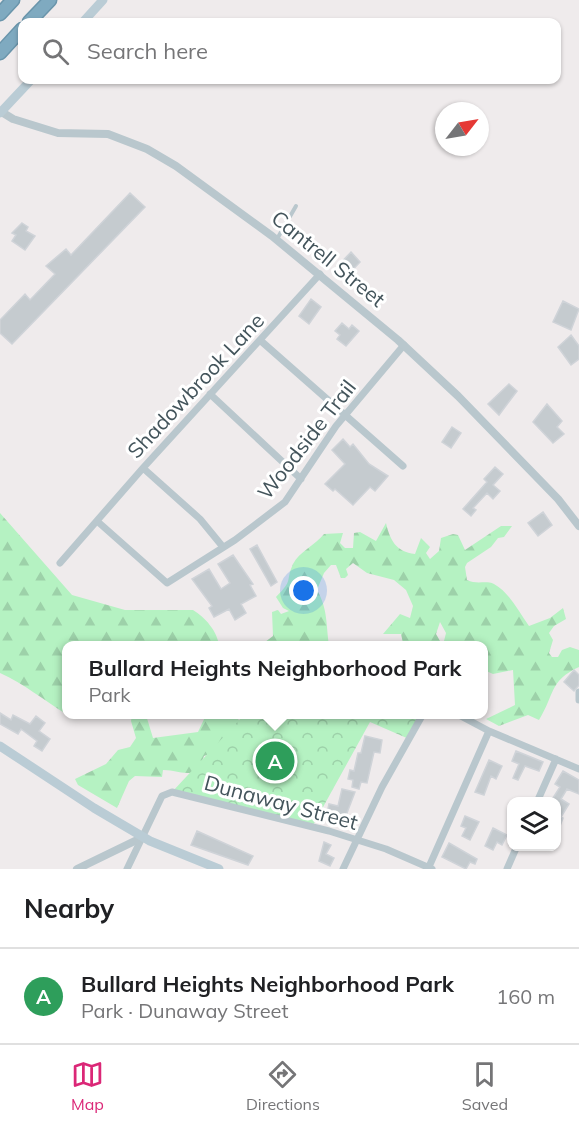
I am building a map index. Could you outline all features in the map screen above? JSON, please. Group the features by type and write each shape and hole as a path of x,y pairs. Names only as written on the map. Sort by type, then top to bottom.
{"highway":[{"path":"0,14 13,0"},
{"path":"33,18 50,0"},
{"path":"0,53 18,33"}],"main road":[{"path":"87,18 104,0"},
{"path":"0,112 27,84"},
{"path":"0,746 94,808 143,837 219,869"}],"street":[{"name":"Cantrell Street","path":"0,112 38,128 58,133 97,132 147,150 176,166 277,239 404,345 466,404 558,499 579,526"},
{"name":"Shadowbrook Lane","path":"60,563 143,468 320,274"},
{"path":"261,340 403,466"},
{"name":"Woodside Trail","path":"97,521 167,583 266,519 285,502 344,415 404,345"},
{"path":"210,394 301,479"},
{"path":"143,468 200,519 223,547"},
{"path":"579,692 579,700"},
{"path":"343,869 382,788 420,719"},
{"path":"466,719 489,732 579,769"},
{"path":"430,869 489,732"},
{"path":"539,797 556,759"},
{"name":"Dunaway Street","path":"126,869 162,796 172,792 357,840 430,869"},
{"path":"77,869 143,837"},
{"path":"507,869 515,851"}],"lane":[{"path":"277,239 296,206"}],"green space":[{"path":"0,513 72,595 125,610 193,610 210,625 218,641 62,641 62,711 0,673"},
{"path":"386,523 392,540 399,548 415,554 421,538 430,547 426,553 430,559 439,551 441,538 453,534 458,535 465,550 501,526 512,526 504,537 498,538 491,547 467,563 465,567 467,580 491,583 505,592 529,626 550,618 563,608 566,619 554,626 549,633 553,640 549,653 552,657 558,657 562,650 570,647 579,650 579,667 569,672 557,683 539,720 528,715 499,726 486,719 515,705 513,670 493,674 488,672 488,641 444,641 446,633 440,622 436,634 440,641 403,641 401,634 383,634 400,614 410,618 413,606 406,590 394,580 367,573 353,563 346,569 348,575 345,578 341,578 336,565 331,565 324,573 317,590 325,610 329,641 266,641 273,636 272,612 278,610 281,614 289,611 283,608 276,597 287,583 293,564 299,556 324,534 343,533 340,543 345,548 353,548 354,533 360,532 376,541"},
{"path":"131,719 147,719 153,738 198,732 204,719 239,720 238,735 223,749 204,756 198,772 163,770 162,777 135,776 129,781 117,808 78,785 75,779 106,764 118,750 130,747 136,738"},
{"path":"240,719 420,719 409,739 370,722 312,827 172,792"}],"building":[{"path":"130,193 145,207 12,344 0,333 0,320 25,294 30,300 55,274 46,266 66,249 71,255"},
{"path":"22,223 28,227 26,231 35,236 25,250 12,241 16,235 12,233"},
{"path":"351,252 360,262 346,277 336,268"},
{"path":"311,299 321,307 309,324 299,316"},
{"path":"563,301 579,309 571,330 553,322"},
{"path":"342,323 349,329 352,325 359,331 346,346 337,339 340,335 335,331"},
{"path":"571,335 579,346 579,359 571,365 558,347"},
{"path":"509,384 517,391 499,415 488,404"},
{"path":"547,404 562,421 557,427 564,434 553,443 533,422"},
{"path":"452,427 461,433 451,448 442,442"},
{"path":"343,439 350,447 353,444 369,464 388,476 375,491 370,487 353,505 335,489 333,491 325,484 345,464 332,450"},
{"path":"495,467 503,474 493,485 500,491 493,499 487,493 473,508 476,510 471,516 463,509 487,482 484,479"},
{"path":"543,512 552,525 538,536 528,523"},
{"path":"257,545 277,582 271,586 250,549"},
{"path":"233,555 253,584 250,585 256,596 241,604 246,613 235,620 229,609 214,617 209,608 212,606 192,579 209,569 221,589 230,583 218,564"},
{"path":"574,670 579,675 579,685 574,691 564,682"},
{"path":"0,713 11,720 13,715 30,724 36,716 45,723 39,731 50,739 42,751 34,746 37,741 21,729 18,734 0,724"},
{"path":"365,736 382,740 380,753 374,752 367,783 361,782 359,789 352,787 353,780 348,779 350,770 354,771"},
{"path":"516,751 543,762 539,771 525,766 518,780 513,778 519,764 512,761"},
{"path":"489,760 502,766 496,779 491,776 484,795 475,792"},
{"path":"563,771 579,780 579,794 567,789 561,799 561,797 554,797 560,787 555,784"},
{"path":"342,789 355,792 345,818 327,813 329,804 338,806"},
{"path":"561,799 569,804 561,817"},
{"path":"465,816 479,822 470,840 462,836 466,828 461,826"},
{"path":"493,828 507,835 502,845 497,842 493,850 485,846"},
{"path":"197,831 253,856 248,865 191,845"},
{"path":"324,842 331,845 326,854 334,858 330,866 319,861"},
{"path":"449,843 477,859 475,864 470,862 466,869 442,857"}],"place":[{"name":"Bullard Heights Neighborhood Park","path":"275,761"}]}
